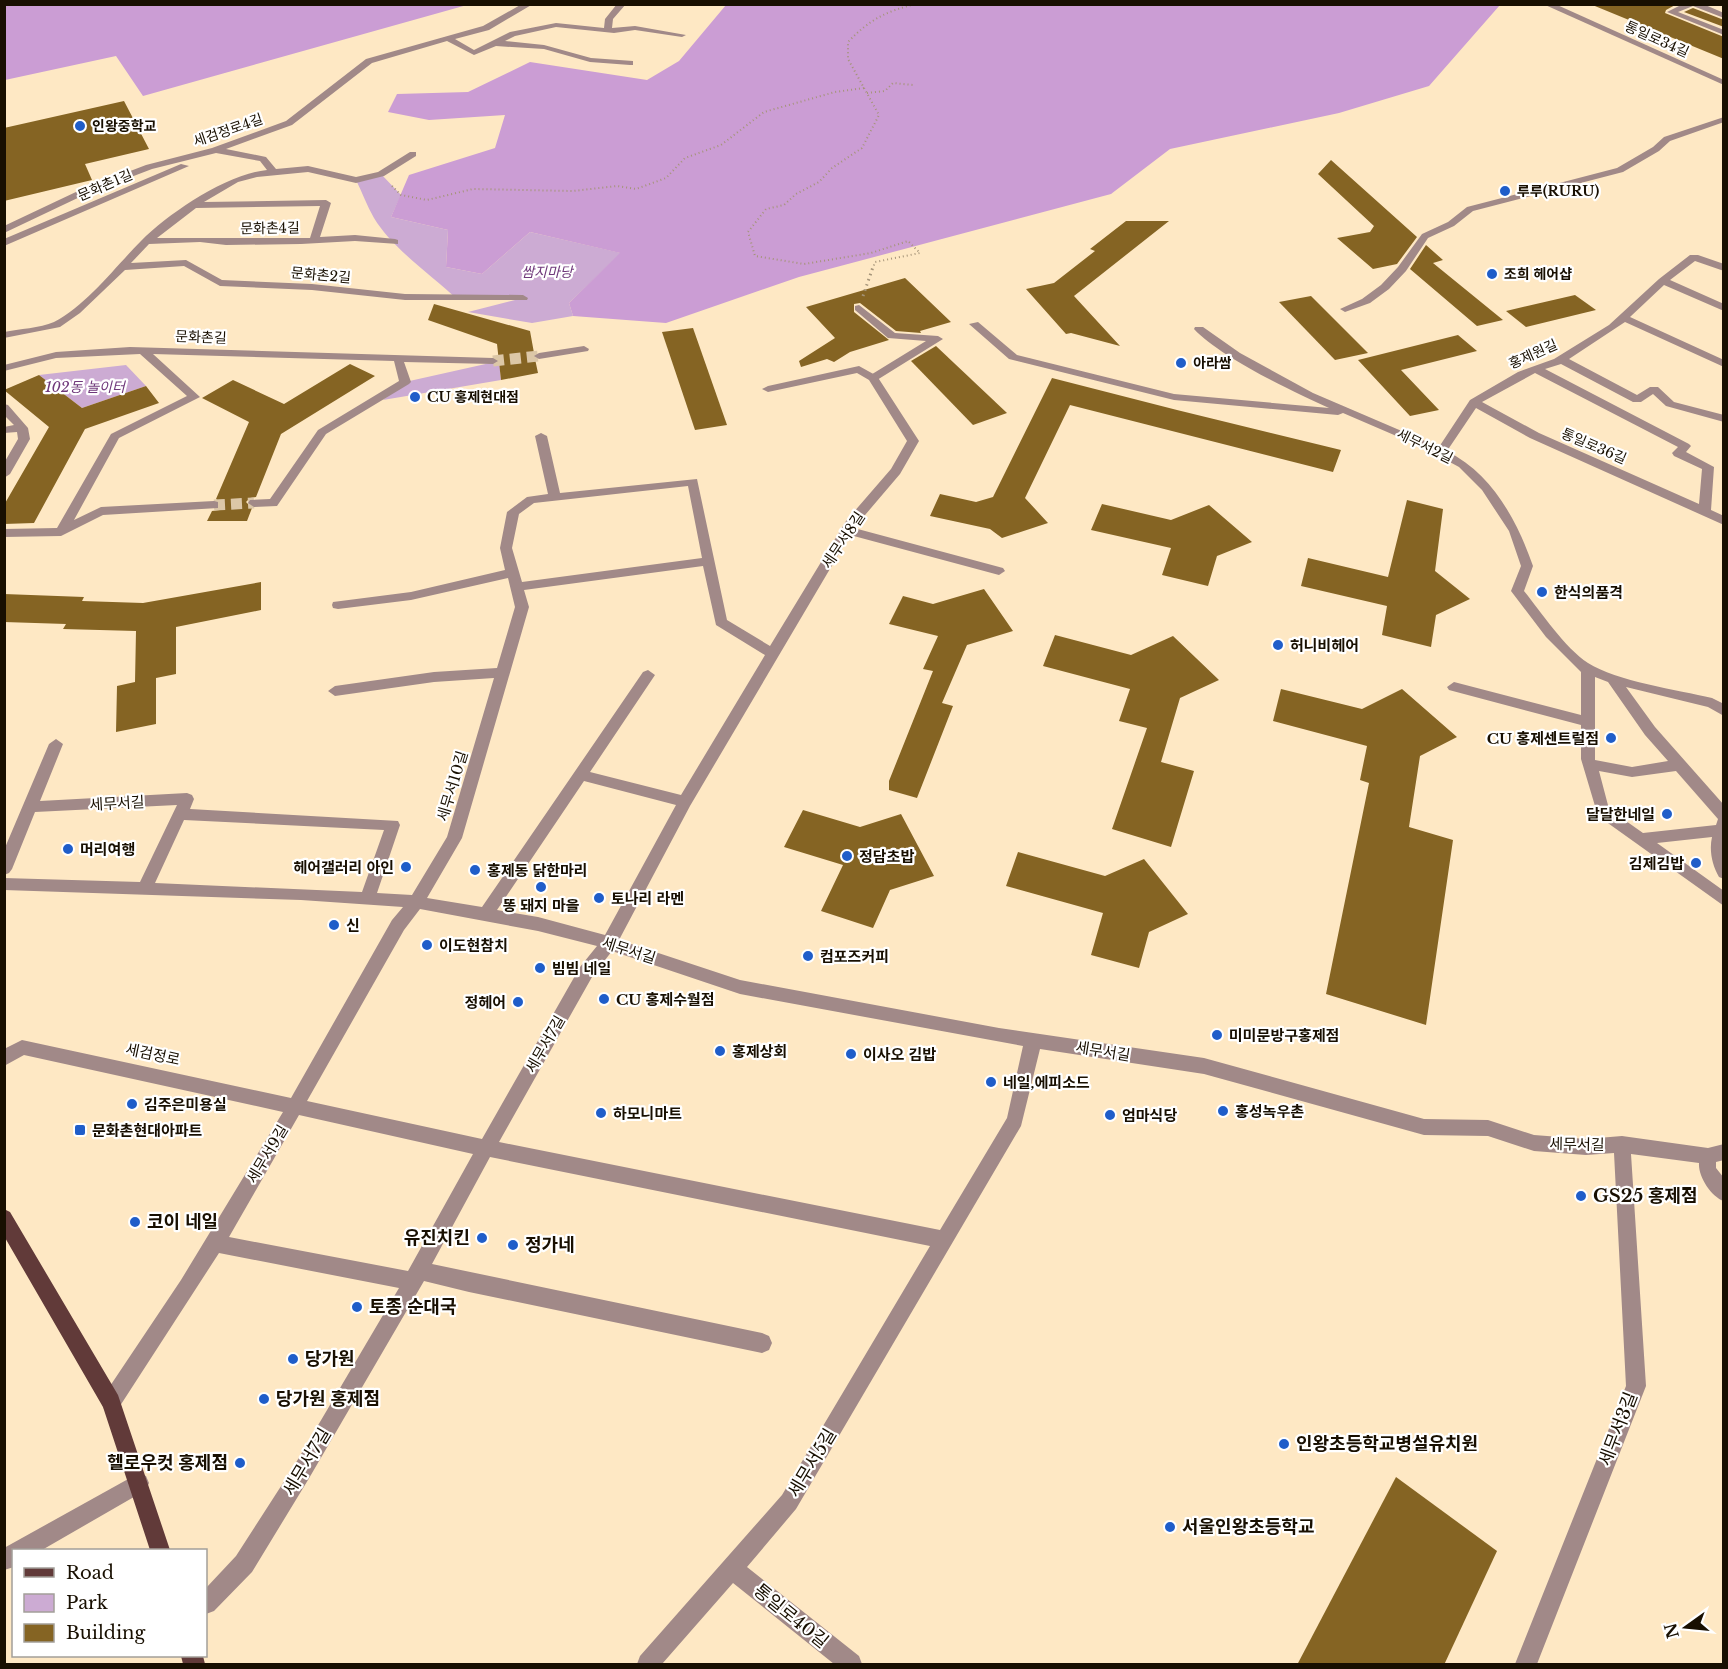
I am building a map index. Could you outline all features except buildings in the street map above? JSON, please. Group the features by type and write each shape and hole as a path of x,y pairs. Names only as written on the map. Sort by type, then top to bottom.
{"main road":[{"path":"4,1218 111,1402 159,1549"}],"street":[{"name":"세검정로4길","path":"4,230 90,190 149,167 215,150 289,123 369,61 486,28 529,4"},
{"path":"608,30 609,19 622,4"},
{"name":"통일로34길","path":"1547,4 1724,83"},
{"path":"1721,30 1671,12 1693,4 1724,16"},
{"path":"450,40 474,53 513,34 556,25 608,30 635,28 682,35"},
{"path":"495,43 544,47 572,53 590,60 630,63"},
{"path":"1345,309 1366,301 1385,287 1402,269 1425,236 1451,224 1470,209 1620,170 1656,149 1667,139 1724,120"},
{"path":"215,150 263,159 273,172"},
{"name":"문화촌1길","path":"4,243 188,165 215,150"},
{"path":"4,335 56,325 95,295 146,241 194,205 235,180 273,172 308,169 356,180 381,174 413,154"},
{"path":"194,205 326,202 314,240"},
{"name":"문화촌4길","path":"146,241 200,239 226,242 355,238 395,242"},
{"name":"홍제원길","path":"1441,452 1474,402 1522,374 1561,359 1613,327 1663,281 1694,257 1724,268"},
{"name":"문화촌2길","path":"122,267 186,263 220,283 312,286 405,297 523,298"},
{"path":"1663,281 1724,308"},
{"path":"768,389 859,369 873,378 938,339 892,336 860,308"},
{"path":"1623,317 1724,364"},
{"path":"974,324 1013,357 1174,397 1353,413"},
{"name":"세무서2길","path":"1199,329 1236,355 1309,394 1441,452 1463,464 1486,487 1515,531 1527,566 1517,591 1551,634 1583,666 1613,679 1712,703 1724,711"},
{"path":"539,356 584,349"},
{"path":"61,532 115,436 194,397 141,350"},
{"name":"문화촌길","path":"4,368 56,355 141,350 398,358 471,364 494,361"},
{"path":"254,503 273,503 322,432 405,382 398,358"},
{"path":"1561,359 1637,400 1654,389 1670,404 1724,419"},
{"path":"1536,369 1685,446 1678,453 1708,467 1706,511"},
{"name":"세무서8길","path":"609,943 685,802 847,530 896,471 913,441 873,378"},
{"name":"통일로36길","path":"1474,402 1539,439 1682,499 1724,521"},
{"path":"4,407 22,428 24,439 4,474"},
{"path":"4,430 22,428"},
{"path":"541,436 555,497"},
{"name":"세무서10길","path":"416,902 454,838 522,607 506,548 513,512 531,500 693,482 721,622 773,654"},
{"path":"4,533 61,532 101,511 214,505"},
{"path":"847,530 999,571"},
{"path":"517,587 709,561"},
{"path":"338,605 411,596 513,572"},
{"path":"1583,666 1588,671 1589,764 1603,812 1724,900"},
{"path":"335,691 434,677 503,673"},
{"path":"486,914 648,675"},
{"path":"1613,679 1723,822"},
{"path":"1454,687 1588,722"},
{"path":"4,869 56,744"},
{"path":"1589,764 1632,772 1680,765"},
{"path":"580,775 685,802"},
{"name":"세무서길","path":"30,807 187,799 180,814"},
{"path":"144,889 180,814 393,825 367,899"},
{"path":"1639,838 1723,822"},
{"path":"1723,822 1717,847 1724,873"},
{"name":"세무서길","path":"4,884 416,902 538,924 609,943 740,987 1033,1040 1204,1066 1424,1127 1488,1128 1534,1143 1586,1147 1622,1144 1715,1154"},
{"name":"세무서9길","path":"111,1402 153,1342 214,1243 295,1107 398,925 416,902"},
{"name":"세무서7길","path":"207,1602 244,1564 301,1473 416,1275 586,972 609,943"},
{"name":"세무서5길","path":"648,1665 789,1502 1015,1120 1033,1040"},
{"name":"세검정로","path":"4,1059 22,1047 295,1107"},
{"path":"295,1107 486,1148 944,1240"},
{"name":"세무서3길","path":"1526,1665 1636,1386 1622,1144"},
{"path":"1715,1154 1707,1170 1724,1193"},
{"path":"214,1243 469,1283 762,1343"},
{"path":"25,1549 139,1483"},
{"name":"통일로40길","path":"731,1568 850,1665"}],"path":[{"path":"860,308 875,262 920,253 908,241 871,253 804,264 755,256 748,232 766,209 784,205 796,194 819,182 832,168 862,148 879,116 848,60 848,42 867,22 916,4"},
{"path":"867,93 885,91 893,83 913,85"},
{"path":"387,171 392,188 400,195 427,200 473,189 573,191 617,186 636,189 666,178 685,158 721,145 764,112 835,92 864,88"}],"green space":[{"name":"쌈지마당","path":"381,174 401,195 391,217 448,230 446,267 482,274 530,232 621,253 569,303 573,316 532,323 468,312 519,299 457,299 412,261 382,229 371,213 356,180"},
{"path":"499,361 501,380 383,400 405,382"},
{"name":"102동 놀이터","path":"126,365 146,386 82,408 39,375"}],"shaded area":[{"path":"4,5 467,5 143,96 116,56 5,80"},
{"path":"726,5 1500,5 1429,86 1339,113 1170,149 1111,194 799,277 666,323 573,316 569,303 620,253 530,232 482,274 446,267 448,230 391,217 409,175 495,148 505,115 429,120 388,112 397,94 468,92 530,62 647,80 679,61"}],"tunnel":[{"path":"493,361 539,356"},
{"path":"214,505 254,503"}],"place":[{"name":"인왕중학교","path":"80,126"},
{"name":"루루(RURU)","path":"1505,191"},
{"name":"조희 헤어샵","path":"1492,274"},
{"name":"아라쌈","path":"1181,363"},
{"name":"CU 홍제현대점","path":"415,397"},
{"name":"한식의품격","path":"1542,592"},
{"name":"허니비헤어","path":"1278,645"},
{"name":"CU 홍제센트럴점","path":"1611,738"},
{"name":"달달한네일","path":"1667,814"},
{"name":"머리여행","path":"68,849"},
{"name":"정담초밥","path":"847,856"},
{"name":"김제김밥","path":"1696,863"},
{"name":"헤어갤러리 아인","path":"406,867"},
{"name":"홍제동 닭한마리","path":"475,870"},
{"name":"똥 돼지 마을","path":"541,887"},
{"name":"토나리 라멘","path":"599,898"},
{"name":"신","path":"334,925"},
{"name":"이도현참치","path":"427,945"},
{"name":"컴포즈커피","path":"808,956"},
{"name":"빔빔 네일","path":"540,968"},
{"name":"CU 홍제수월점","path":"604,999"},
{"name":"정헤어","path":"518,1002"},
{"name":"미미문방구홍제점","path":"1217,1035"},
{"name":"홍제상회","path":"720,1051"},
{"name":"이사오 김밥","path":"851,1054"},
{"name":"네일,에피소드","path":"991,1082"},
{"name":"김주은미용실","path":"132,1104"},
{"name":"홍성녹우촌","path":"1223,1111"},
{"name":"하모니마트","path":"601,1113"},
{"name":"엄마식당","path":"1110,1115"},
{"name":"문화촌현대아파트","path":"80,1130"},
{"name":"GS25 홍제점","path":"1581,1196"},
{"name":"코이 네일","path":"135,1222"},
{"name":"유진치킨","path":"482,1238"},
{"name":"정가네","path":"513,1245"},
{"name":"토종 순대국","path":"357,1307"},
{"name":"당가원","path":"293,1359"},
{"name":"당가원 홍제점","path":"264,1399"},
{"name":"인왕초등학교병설유치원","path":"1284,1444"},
{"name":"헬로우컷 홍제점","path":"240,1463"},
{"name":"서울인왕초등학교","path":"1170,1527"}]}
